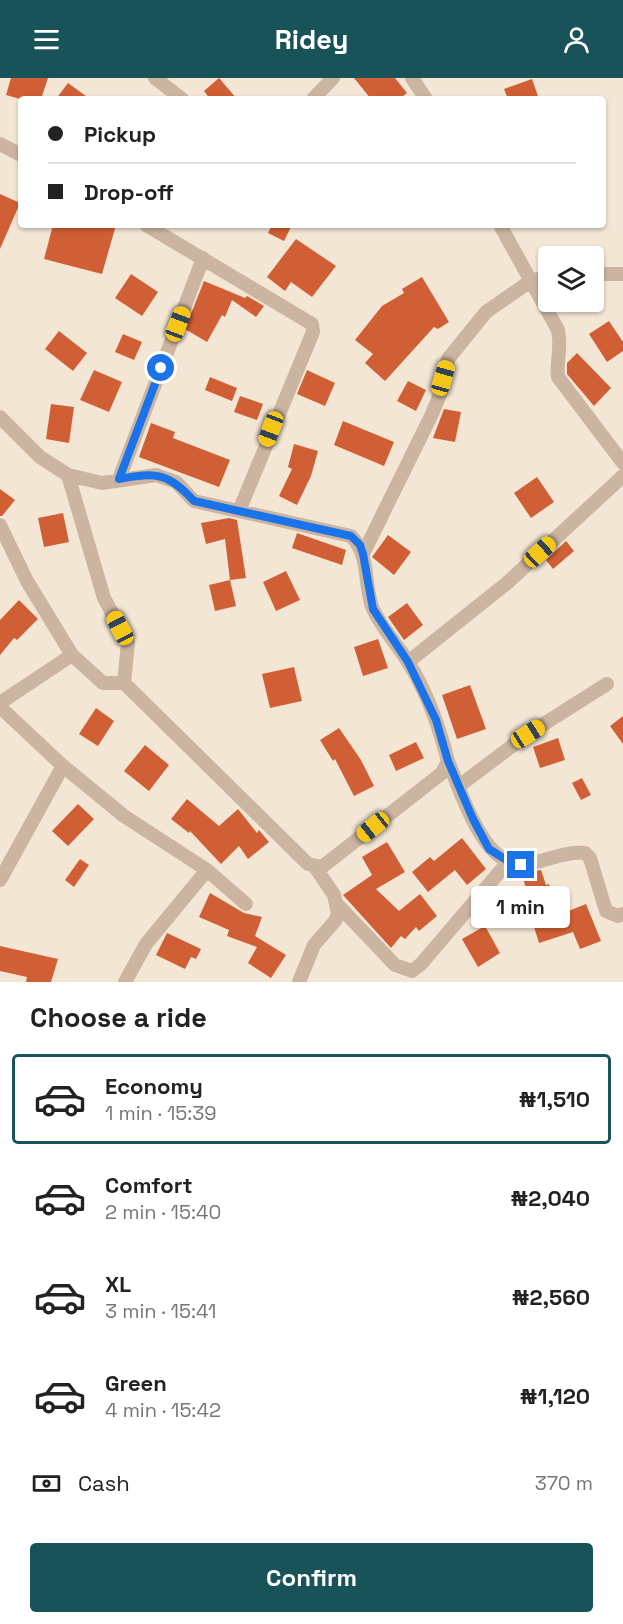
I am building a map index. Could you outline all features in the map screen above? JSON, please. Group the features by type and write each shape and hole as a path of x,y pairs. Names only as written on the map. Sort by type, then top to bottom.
{"street":[{"path":"155,78 178,96"},
{"path":"316,96 333,78"},
{"path":"412,78 424,96"},
{"path":"0,144 18,153"},
{"path":"151,228 294,311 312,324 313,332 239,511"},
{"path":"502,228 558,330 562,349 557,368 558,377 623,463"},
{"path":"119,479 203,258"},
{"path":"604,274 623,273"},
{"path":"363,554 432,414 441,392 448,359 486,312 532,280 538,279"},
{"path":"0,417 40,457 68,475 102,483 156,475 176,482 194,501 351,536 360,545 363,554 373,609 408,662 436,720 448,761 489,849 508,861 521,865 571,852 585,853 590,858 606,910 618,916 623,914"},
{"path":"68,475 104,598 128,643 124,683"},
{"path":"408,662 507,583 623,476"},
{"path":"0,525 27,581 72,656 103,682 124,683 308,864 322,867 442,773 448,761"},
{"path":"72,656 0,705 63,766 124,816 207,870 246,903"},
{"path":"459,786 528,734 607,684"},
{"path":"0,880 63,766"},
{"path":"315,867 337,904 395,965 412,971 421,964 508,861"},
{"path":"125,982 146,944 207,870"},
{"path":"299,982 314,945 335,921 337,904"}],"building":[{"path":"11,78 48,78 42,96 18,96 18,98 6,95"},
{"path":"219,78 234,96 208,96 204,91"},
{"path":"354,78 395,78 407,93 403,96 369,96"},
{"path":"532,79 538,96 507,96 504,89"},
{"path":"68,83 86,96 58,96"},
{"path":"0,194 18,202 18,208 0,249"},
{"path":"52,228 115,228 102,274 44,259"},
{"path":"270,228 290,228 284,241 268,233"},
{"path":"296,239 336,266 312,297 291,282 285,291 267,277"},
{"path":"131,274 158,292 142,316 115,298"},
{"path":"422,277 449,322 438,329 434,327 385,381 365,363 373,354 355,340 382,306 404,293 402,289"},
{"path":"204,281 245,298 247,296 264,306 256,317 232,300 225,317 222,315 207,342 185,329"},
{"path":"609,321 623,342 623,351 607,362 589,334"},
{"path":"59,331 87,353 73,371 45,349"},
{"path":"123,334 142,342 134,360 115,352"},
{"path":"577,353 611,388 594,406 567,374 567,363"},
{"path":"94,370 122,382 109,412 80,400"},
{"path":"307,370 335,383 325,406 297,394"},
{"path":"210,377 237,388 232,401 205,390"},
{"path":"408,381 426,390 416,411 397,401"},
{"path":"240,396 263,404 257,420 234,412"},
{"path":"51,404 74,407 69,443 46,439"},
{"path":"444,409 461,412 455,442 433,438"},
{"path":"343,421 394,442 384,466 334,445"},
{"path":"151,423 175,432 173,438 230,460 219,487 139,457"},
{"path":"294,444 318,451 311,476 297,505 279,496 292,469 288,467"},
{"path":"537,477 554,502 531,518 514,493"},
{"path":"0,489 15,500 2,516 0,516"},
{"path":"63,513 69,542 44,547 38,518"},
{"path":"229,518 237,520 246,578 230,580 225,539 206,544 201,523"},
{"path":"297,533 346,550 342,565 292,548"},
{"path":"388,535 411,552 394,575 372,557"},
{"path":"566,541 574,551 553,569 546,560"},
{"path":"286,571 300,600 276,611 263,582"},
{"path":"230,580 236,606 215,611 209,585"},
{"path":"19,600 38,619 17,640 14,638 0,655 0,620"},
{"path":"407,603 423,625 404,640 388,617"},
{"path":"378,639 388,668 363,676 354,647"},
{"path":"294,667 302,701 270,708 262,674"},
{"path":"470,685 486,729 457,739 442,695"},
{"path":"96,708 114,721 98,746 79,734"},
{"path":"623,716 623,744 610,726"},
{"path":"339,728 361,760 374,786 354,796 335,759 333,761 320,740"},
{"path":"558,738 565,760 540,768 533,747"},
{"path":"416,742 424,758 396,771 389,755"},
{"path":"145,745 169,765 149,791 124,771"},
{"path":"582,778 591,795 581,800 572,783"},
{"path":"187,799 219,826 238,809 257,833 259,830 269,842 248,859 239,846 221,864 190,831 189,833 171,819"},
{"path":"78,804 94,819 68,846 52,831"},
{"path":"462,838 486,869 467,885 455,870 428,892 412,872 430,857 434,861"},
{"path":"387,842 405,872 376,889 399,911 420,894 437,916 419,931 416,927 405,939 401,936 391,948 343,895 372,875 362,857"},
{"path":"80,859 89,865 74,887 65,880"},
{"path":"541,870 546,885 549,884 558,915 586,904 601,941 580,949 573,932 539,943 523,892 527,891 521,873"},
{"path":"210,893 244,913 262,917 255,936 286,955 271,978 248,963 257,947 227,936 229,930 199,917"},
{"path":"485,926 500,953 478,967 462,939"},
{"path":"167,933 201,949 196,959 191,957 185,969 156,955"},
{"path":"0,946 58,959 51,982 26,982 27,977 0,971"}],"route":[{"path":"161,368 119,479 156,475 176,482 194,501 351,536 360,545 363,554 367,587 373,609 408,662 436,720 448,761 473,819 489,849 508,861 521,865"}]}
